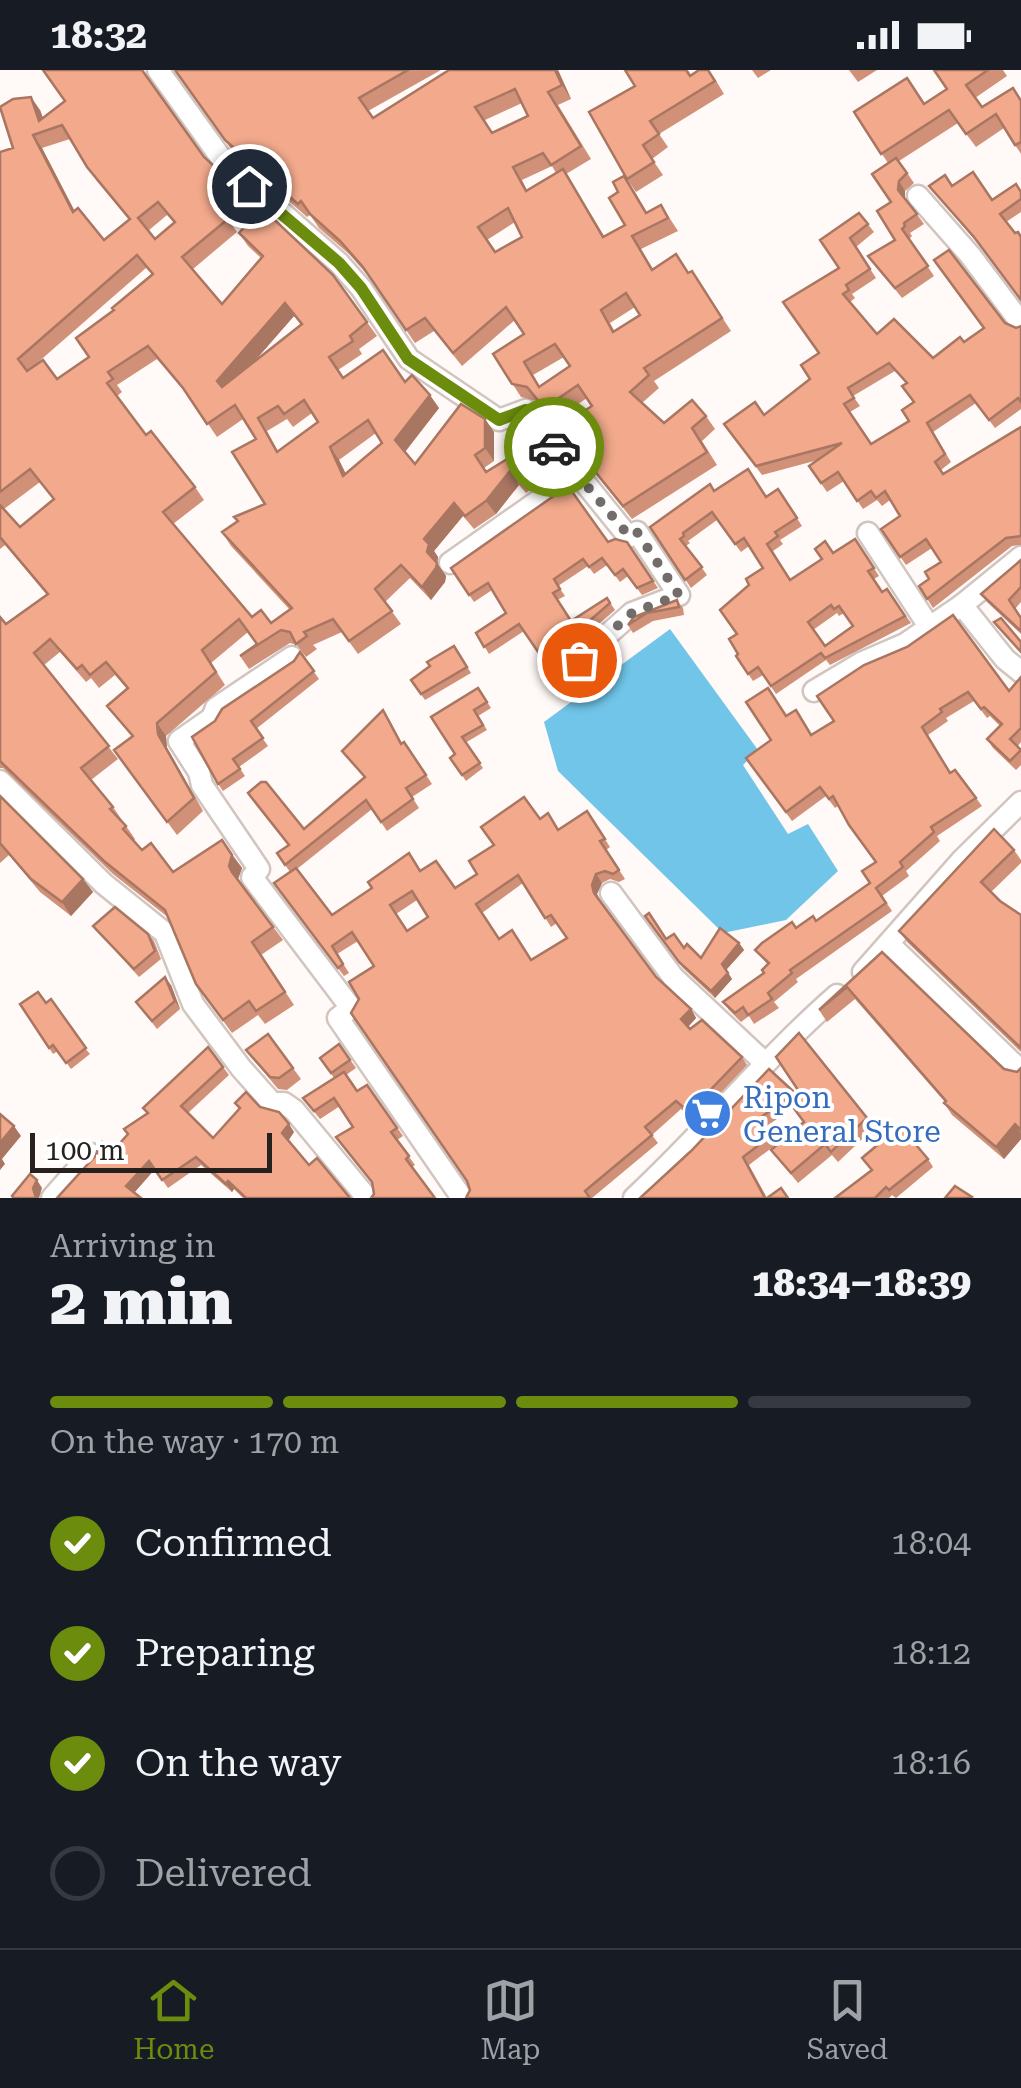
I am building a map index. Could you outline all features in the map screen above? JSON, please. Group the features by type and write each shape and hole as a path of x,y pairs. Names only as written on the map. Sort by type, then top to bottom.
{"street":[{"path":"158,70 224,162 339,263 361,288 408,359 499,420 526,410 575,475 630,536 637,532 679,595 632,613 579,660"},
{"path":"918,196 970,255 1021,323"},
{"path":"450,563 575,475"},
{"path":"868,533 930,628"},
{"path":"814,691 930,628 1021,556"},
{"path":"962,605 1004,658 1021,672"},
{"path":"292,657 216,708 212,718 179,741 199,772 202,786 259,869 252,877 351,1008 338,1018 462,1198"},
{"path":"0,781 104,884 165,934 193,1004 241,1068 272,1103 284,1103 294,1110 366,1198"},
{"path":"634,1198 687,1149 765,1064 871,965 961,861 1021,802"},
{"path":"611,893 672,976 765,1064"},
{"path":"889,944 1021,1071"},
{"path":"52,1198 92,1154"}],"water":[{"path":"670,629 758,750 743,765 788,834 808,824 838,871 786,920 723,933 558,771 544,722"}],"building":[{"path":"43,70 142,70 204,157 239,189 218,207 228,219 182,257 222,304 263,256 239,233 262,208 333,275 367,322 350,336 353,341 329,357 343,378 383,350 405,382 412,375 430,395 395,440 415,464 461,404 485,419 485,448 475,455 486,472 535,442 548,458 517,480 510,471 486,501 465,516 454,503 424,539 429,544 427,552 437,563 422,587 401,565 375,589 392,611 349,641 333,619 304,632 307,636 296,644 290,632 281,630 240,656 257,644 239,619 202,650 216,672 157,723 158,734 194,798 167,822 114,750 133,736 107,706 128,688 106,662 90,675 82,665 77,669 50,639 34,653 109,746 81,768 113,807 110,809 126,826 123,829 142,850 151,843 173,872 222,840 232,855 232,872 273,927 252,942 285,992 256,1011 249,1001 223,1020 196,984 165,910 104,861 0,761 0,617 6,624 48,594 0,537 0,505 20,527 54,499 30,469 0,492 0,152 13,148 0,107 13,99 31,97 39,121 65,101","holes":["62,125 87,167 130,219 104,240 78,208 73,212 33,135","158,202 175,222 155,239 138,218","137,255 153,274 76,338 89,357 57,379 43,360 27,371 18,359","285,303 302,324 222,387 217,381","148,346 207,424 235,405 256,439 232,452 265,504 234,517 238,521 222,532 292,608 271,623 261,610 252,617 163,512 195,487 151,431 146,435 107,383 113,379 108,372","304,400 318,422 277,452 258,418 278,406 284,414","368,420 382,443 343,476 330,447"]},
{"path":"175,70 408,70 359,98 373,118 449,70 555,70 562,85 548,92 581,146 551,165 543,153 513,167 526,191 563,169 603,237 625,225 609,198 618,192 613,182 624,176 646,213 661,205 668,218 632,236 652,270 676,254 688,273 692,271 722,318 644,368 649,375 630,392 664,423 692,400 706,416 692,428 707,452 623,506 559,427 592,406 578,385 544,408 527,387 512,384 493,354 524,334 506,307 453,353 425,318 406,330 340,241 301,201 298,204 225,140","holes":["515,89 528,116 492,133 475,107","508,208 522,237 495,252 478,227","626,293 640,315 613,332 601,310","555,344 570,366 539,387 524,362"]},
{"path":"625,70 686,70 690,76 708,70 715,81 650,121 659,134 643,145 654,162 627,179 589,112 635,86"},
{"path":"934,70 988,70 966,85 982,107 1013,88 1021,101 1021,142 1015,145 996,114 966,134 949,110 881,154 854,112 907,78 924,104 947,89"},
{"path":"896,158 907,173 899,181 898,190 917,214 902,229 928,266 895,288 868,256 895,240 877,211 891,202 872,174"},
{"path":"973,172 992,200 1016,184 1021,192 1021,199 1000,214 1021,237 1021,300 929,186 945,175 952,186"},
{"path":"859,213 868,224 850,238 870,269 846,285 849,290 843,294 877,334 894,319 933,358 960,337 964,342 984,328 934,260 949,250 1005,323 1021,326 1021,402 1018,398 989,420 970,395 927,423 945,454 935,462 943,474 1021,427 1021,536 1006,538 927,599 919,586 929,579 925,572 941,562 926,539 900,557 881,529 900,516 885,491 876,498 871,491 857,501 838,472 821,483 809,466 842,443 756,466 724,424 755,402 764,415 810,379 801,365 819,353 783,302 839,268 820,240","holes":["889,363 907,383 902,386 914,402 902,410 909,421 871,444 844,404 854,398 848,388"]},
{"path":"748,469 766,497 778,489 797,518 775,532 778,536 767,544 790,580 822,559 815,549 825,541 833,553 855,539 874,568 868,571 882,592 887,589 905,616 825,658 821,653 771,686 758,667 748,674 729,639 737,634 720,610 749,585 746,579 763,568 744,538 735,544 712,512 680,539 702,567 685,580 650,527 710,484 714,491","holes":["831,605 834,609 839,606 853,626 825,646 808,622"]},
{"path":"568,486 608,542 627,542 653,581 637,588 623,569 615,575 602,558 589,567 583,559 554,579 560,589 553,593 571,621 607,598 610,603 564,643 561,655 565,663 578,666 605,644 609,650 568,679 553,661 547,665 519,624 484,647 476,633 506,613 488,583 469,595 451,568"},
{"path":"1021,560 1021,587 1009,600 1021,618 1021,631 981,594"},
{"path":"677,600 679,607 647,613 628,625 634,617"},
{"path":"953,615 1009,691 1021,677 1021,728 1010,739 1021,750 1010,761 987,739 1002,724 984,707 981,709 968,692 940,709 942,712 922,727 950,773 955,770 976,798 931,827 934,832 900,862 903,867 876,888 886,903 790,970 792,973 768,993 772,999 748,1015 743,1007 735,1013 723,1002 764,973 762,970 769,963 755,950 792,922 796,928 813,916 816,921 870,883 862,871 876,862 833,796 829,799 820,787 786,812 746,758 771,740 746,702 768,688 786,716 796,710 811,735 834,721 817,696 864,665 907,647"},
{"path":"1001,618 1021,642 1021,652 994,622"},
{"path":"454,646 467,667 421,694 411,680 430,666 427,662"},
{"path":"300,652 314,671 251,721 263,738 233,759 240,769 218,784 192,737 215,721 222,709 294,661"},
{"path":"478,688 487,702 474,710 483,725 462,737 480,763 462,775 450,758 455,754 431,717"},
{"path":"383,710 401,744 404,742 426,775 406,788 413,799 381,822 366,800 285,865 277,853 289,845 248,793 266,782 304,829 365,777 342,751"},
{"path":"0,796 83,879 62,902 31,879 0,843"},
{"path":"524,797 540,819 548,813 558,830 587,811 619,870 596,874 594,893 656,977 691,1009 681,1019 690,1029 702,1020 742,1057 689,1112 676,1101 645,1127 652,1135 585,1191 590,1198 466,1198 470,1190 467,1181 351,1013 359,999 349,982 374,966 352,932 332,946 343,964 338,968 274,883 296,868 332,915 372,888 368,882 409,853 420,871 436,861 455,888 477,874 469,861 494,845 481,827","holes":["518,875 545,918 551,915 567,938 531,960 512,930 499,939 476,904","412,891 428,917 407,931 390,905"]},
{"path":"994,829 1014,850 981,882 1021,915 1021,1048 899,931"},
{"path":"115,907 148,934 155,951 134,969 93,926"},
{"path":"649,913 666,939 674,934 684,948 687,944 701,958 720,928 739,943 722,964 728,973 711,991 679,962 645,916"},
{"path":"882,952 1004,1069 1017,1072 1021,1068 1021,1130 1015,1124 996,1147 944,1103 847,987 819,1010"},
{"path":"165,977 175,1001 152,1021 136,1002"},
{"path":"38,992 46,1003 51,999 86,1048 66,1063 53,1045 49,1048 20,1004"},
{"path":"799,1033 867,1118 831,1152 825,1144 791,1173 771,1150 804,1122 787,1099 798,1090 776,1057"},
{"path":"268,1034 293,1068 279,1078 270,1077 246,1050"},
{"path":"339,1044 350,1060 331,1073 320,1058"},
{"path":"208,1047 223,1067 181,1106 213,1138 240,1108 235,1103 246,1092 260,1107 279,1112 289,1124 282,1133 309,1165 317,1158 350,1198 246,1198 196,1157 162,1180 149,1161 126,1186 141,1198 57,1198 96,1155 102,1142 111,1153 128,1134 124,1129 148,1113 143,1108"},
{"path":"769,1069 795,1093 760,1118 772,1135 743,1157 765,1198 640,1198 691,1151"},
{"path":"344,1072 357,1091 367,1085 397,1128 391,1132 409,1156 406,1159 435,1198 371,1198 372,1182 336,1137 353,1127 334,1098 314,1111 303,1098"},
{"path":"0,1114 14,1126 0,1143"},
{"path":"900,1126 928,1159 875,1198 835,1198 872,1170 862,1158"},
{"path":"30,1174 37,1180 33,1188 36,1198 14,1198 12,1196"},
{"path":"955,1186 972,1197 945,1198"},
{"path":"781,1188 788,1198 767,1198"}],"way so far":[{"path":"554,447 624,530 630,536 637,532 679,595 632,613 579,660"}],"place":[{"name":"Ripon General Store","path":"708,1114"}],"route":[{"path":"249,186 339,263 361,288 408,359 499,420 526,410 554,447"}]}
